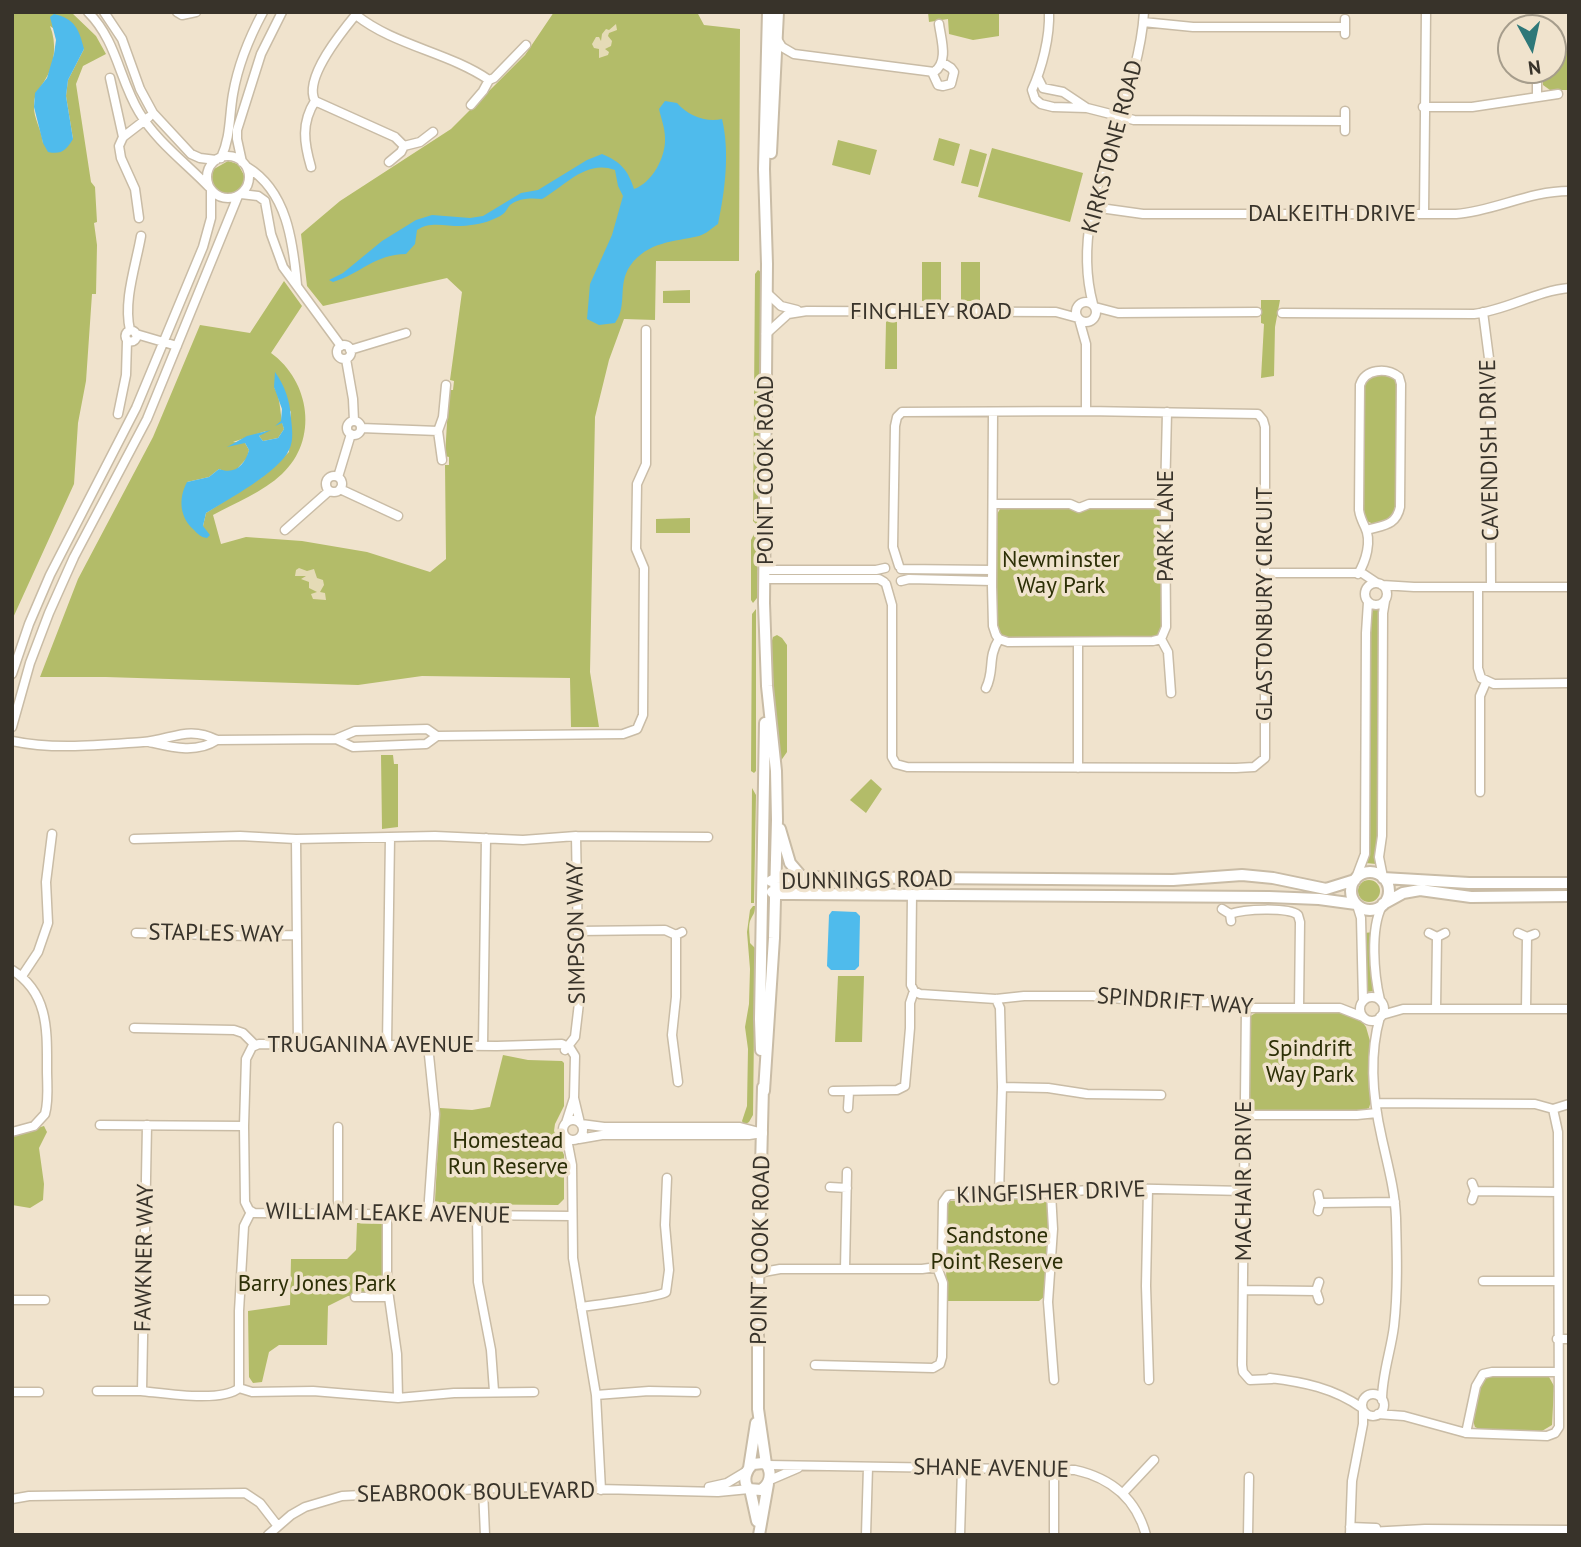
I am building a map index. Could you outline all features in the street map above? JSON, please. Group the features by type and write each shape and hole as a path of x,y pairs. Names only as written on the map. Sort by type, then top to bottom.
{"main road":[{"name":"POINT COOK ROAD","path":"764,1091 760,1019 767,686 765,212 768,12"},
{"name":"POINT COOK ROAD","path":"768,121 778,12"},
{"name":"POINT COOK ROAD","path":"767,686 776,771 777,820 758,1268 758,1409 767,1465"},
{"path":"763,781 776,771"},
{"path":"777,820 790,863 802,877"},
{"path":"1569,883 1469,883 1383,878 1369,872 1355,879 1351,893 1356,904 1367,910 1383,905 1403,892 1420,890 1471,897 1569,896"},
{"name":"DUNNINGS ROAD","path":"1355,879 1326,889 1273,878 1242,875 1173,880 802,877 776,878 762,886 775,894 1269,897 1356,904"},
{"path":"1383,878 1389,889 1383,905"},
{"name":"POINT COOK ROAD","path":"748,1470 758,1409"},
{"path":"753,1464 767,1465 769,1482 758,1535 745,1481 753,1464"},
{"path":"749,1489 761,1490 769,1482"}],"street":[{"path":"88,12 103,31 116,55 133,102 145,121 210,188 226,198 240,195 258,196 265,201 271,234 283,267 346,352 359,433 352,434 338,477"},
{"path":"104,12 125,45 140,89 153,113 191,154 200,158 232,157 264,179 273,191 289,229 295,256 297,285"},
{"path":"177,12 181,15 196,12"},
{"path":"12,674 50,575 126,431 207,237 211,218 208,172 228,142 237,75 263,12"},
{"path":"12,727 30,663 49,613 74,557 140,434 240,195 248,185 250,178 237,130 261,54 282,12"},
{"path":"1049,12 1038,78 1032,90 1035,99 1041,104 1087,108 1140,121 1345,126 1345,111"},
{"name":"KIRKSTONE ROAD","path":"1094,306 1088,282 1088,240 1093,207 1135,68 1144,12"},
{"path":"1420,12 1424,27"},
{"path":"1424,214 1426,12"},
{"path":"433,132 420,142 404,145 387,132 315,101 311,92 322,62 357,13 376,29 472,70 489,80"},
{"path":"1143,22 1192,27 1345,27"},
{"path":"776,37 782,47 794,54 932,72 940,69 943,63 939,24"},
{"path":"103,31 113,25"},
{"path":"471,105 489,80 526,46"},
{"path":"774,62 794,54"},
{"path":"932,72 938,85 951,84 954,72 943,63"},
{"path":"110,78 123,137"},
{"path":"1038,78 1043,88"},
{"path":"1537,84 1537,97"},
{"path":"1034,91 1043,88 1063,92 1087,108"},
{"path":"1423,107 1479,107 1558,94"},
{"path":"311,167 304,145 304,130 307,113 315,101"},
{"path":"139,218 135,189 119,153 119,146 123,137 153,113"},
{"path":"389,162 401,152 404,145"},
{"name":"DALKEITH DRIVE","path":"1093,207 1135,214 1424,214 1477,212 1537,193 1569,191"},
{"path":"271,234 289,229"},
{"path":"118,414 132,337 128,322 130,295 141,236"},
{"name":"KIRKSTONE ROAD","path":"1079,305 1088,282"},
{"path":"1282,313 1483,313 1551,291 1569,288"},
{"name":"FINCHLEY ROAD","path":"767,292 780,306 807,311"},
{"path":"1086,411 1086,344 1076,312 1079,305 1085,302 1118,313"},
{"name":"FINCHLEY ROAD","path":"1056,312 1079,305"},
{"path":"1086,344 1097,312 1094,306"},
{"name":"FINCHLEY ROAD","path":"766,334 788,314 807,311 1056,312 1079,318"},
{"path":"1079,318 1084,322 1118,313 1256,312"},
{"name":"CAVENDISH DRIVE","path":"1483,313 1490,366 1491,587"},
{"path":"336,739 353,747 389,746 426,744 437,736 623,734 637,729 643,715 644,568 636,549 637,484 646,464 646,330"},
{"path":"346,352 406,333"},
{"path":"132,337 177,346"},
{"path":"1355,879 1364,854 1368,602 1358,574 1367,553 1367,530 1360,519 1359,510 1360,385 1362,377 1367,373 1389,371 1398,377 1401,384 1400,507 1396,519 1390,524 1367,530"},
{"path":"442,460 438,431 443,417 446,385"},
{"name":"GLASTONBURY CIRCUIT","path":"885,568 893,547 897,417 907,411 1254,413 1263,419 1265,428 1265,755 1261,762 1249,768 907,767 896,764 892,753 892,605 885,583"},
{"path":"993,412 992,581 995,634 999,639 1008,642 1161,639 1168,652 1171,693"},
{"name":"PARK LANE","path":"1161,639 1166,627 1167,412"},
{"path":"357,425 438,431"},
{"path":"332,475 338,477 342,484 340,489 329,491 326,486 327,478 332,475"},
{"path":"340,489 398,516"},
{"path":"285,530 329,491"},
{"path":"993,504 1070,504 1079,508 1089,505 1165,505"},
{"name":"GLASTONBURY CIRCUIT","path":"893,547 900,568"},
{"path":"765,574 866,570 885,568 893,564 900,568 992,581"},
{"path":"885,568 882,575 885,583"},
{"path":"900,568 903,573 901,582"},
{"path":"765,574 879,579 893,586 908,579 992,570"},
{"path":"1265,573 1366,574 1379,584 1386,598 1382,628 1382,836 1379,856 1383,878"},
{"name":"GLASTONBURY CIRCUIT","path":"892,605 901,582"},
{"path":"1365,592 1370,585 1379,584 1414,587 1569,587"},
{"path":"1368,602 1376,605 1414,587"},
{"path":"1478,587 1479,676 1494,684 1569,682"},
{"path":"986,688 990,679 992,651 999,639"},
{"path":"1078,642 1078,768"},
{"path":"1480,792 1480,696 1486,682"},
{"path":"12,741 39,746 147,741 169,735 200,733 217,740 336,739 355,731 427,729 437,736"},
{"path":"169,735 170,747"},
{"path":"147,741 170,747 205,748 217,740"},
{"path":"22,976 38,952 48,923 46,882 52,834"},
{"name":"SIMPSON WAY","path":"134,839 240,836 296,839 390,837 532,840 576,836 579,985 577,1031 567,1048"},
{"path":"576,836 708,837"},
{"path":"387,1045 390,837"},
{"path":"483,1046 486,838"},
{"path":"296,839 298,1044"},
{"path":"833,1091 897,1090 905,1086 910,1009 917,992 911,979 912,894"},
{"path":"1356,904 1362,918 1360,1008 1374,1047"},
{"path":"1360,1441 1383,1407 1383,1374 1395,1313 1395,1202 1377,1113 1374,1047 1384,1010 1375,974 1377,920 1383,905"},
{"path":"1228,915 1237,911 1286,910 1298,915 1299,1008"},
{"path":"577,930 665,930 679,933 677,1026 672,1044 678,1082"},
{"name":"STAPLES WAY","path":"136,933 295,935"},
{"path":"1436,1009 1437,934"},
{"path":"1526,1009 1527,935"},
{"path":"12,970 22,976 35,992 46,1017 47,1107 38,1124 12,1132"},
{"path":"917,992 998,1004 1002,1087 999,1194"},
{"name":"SPINDRIFT WAY","path":"998,1004 1011,998 1042,995 1246,1007 1340,1008 1362,1002"},
{"path":"1362,1002 1372,997 1404,1009"},
{"name":"MACHAIR DRIVE","path":"1246,1007 1242,1365 1254,1380 1304,1383 1345,1396 1367,1396"},
{"name":"SPINDRIFT WAY","path":"1340,1008 1364,1017"},
{"path":"1364,1017 1371,1020 1404,1009 1569,1009"},
{"path":"134,1028 234,1030 248,1037 255,1045"},
{"name":"TRUGANINA AVENUE","path":"244,1126 246,1059 255,1045 567,1048"},
{"path":"428,1045 435,1114 428,1214"},
{"path":"567,1048 575,1066 574,1098 563,1132 574,1139 602,1135 740,1136 763,1133"},
{"path":"1002,1087 1048,1088 1087,1094 1161,1095"},
{"path":"848,1108 849,1092"},
{"path":"574,1098 583,1132 574,1139 573,1258 596,1395 599,1490"},
{"path":"1376,1103 1535,1104 1555,1108 1569,1104"},
{"path":"1363,1409 1368,1415 1404,1416 1466,1433 1547,1436 1558,1431 1560,1117 1555,1108"},
{"path":"1244,1115 1377,1113"},
{"path":"566,1123 572,1120 604,1127 740,1127 763,1133"},
{"path":"100,1125 244,1126"},
{"name":"FAWKNER WAY","path":"142,1391 147,1125"},
{"name":"WILLIAM LEAKE AVENUE","path":"244,1126 244,1199 251,1212 572,1216"},
{"path":"338,1127 338,1213"},
{"path":"845,1269 848,1172"},
{"path":"581,1307 657,1296 666,1292 669,1270 665,1219 667,1183 678,1189"},
{"path":"830,1188 847,1188"},
{"name":"KINGFISHER DRIVE","path":"815,1365 933,1368 940,1364 943,1283 937,1266 942,1259 944,1198 951,1194 1051,1193 1102,1188 1244,1191"},
{"path":"1148,1189 1146,1286 1149,1380"},
{"path":"1473,1191 1558,1192"},
{"path":"1051,1193 1053,1229 1048,1302 1054,1380"},
{"path":"1319,1203 1395,1202"},
{"path":"239,1388 243,1233 251,1212"},
{"path":"387,1214 388,1297 397,1354 398,1398"},
{"path":"477,1215 478,1282 491,1350 494,1391"},
{"path":"1558,1244 1569,1244"},
{"path":"758,1268 922,1269 937,1266"},
{"path":"1481,1280 1558,1281"},
{"path":"1244,1290 1317,1286 1319,1300"},
{"path":"355,1297 388,1297"},
{"path":"12,1300 45,1300"},
{"path":"1557,1339 1569,1339"},
{"path":"1466,1433 1478,1381 1483,1374 1557,1372"},
{"path":"1383,1374 1363,1401 1360,1441 1352,1481 1350,1531 1569,1530"},
{"path":"97,1391 142,1391 197,1396 230,1393 239,1388 252,1392 313,1391 398,1398 494,1391 534,1392"},
{"path":"12,1392 40,1392"},
{"path":"596,1395 696,1392"},
{"path":"1367,1396 1377,1395 1404,1416"},
{"name":"MACHAIR DRIVE","path":"1345,1396 1363,1409"},
{"path":"1123,1493 1154,1460"},
{"name":"SHANE AVENUE","path":"767,1465 1075,1469 1097,1476 1123,1493 1138,1512 1146,1535"},
{"name":"SHANE AVENUE","path":"769,1482 785,1472 804,1467"},
{"path":"866,1535 867,1467"},
{"path":"960,1535 962,1468"},
{"path":"1054,1469 1054,1535"},
{"name":"SEABROOK BOULEVARD","path":"696,1490 727,1483 748,1470"},
{"path":"1248,1535 1249,1477"},
{"name":"SEABROOK BOULEVARD","path":"268,1535 277,1525 305,1507 327,1499 357,1495 525,1487 718,1492 749,1489"},
{"path":"483,1489 485,1535"},
{"path":"12,1499 29,1496 236,1492 252,1496 277,1525"}],"green space":[{"path":"12,12 71,12 96,36 106,54 83,66 76,84 91,182 95,187 96,294 92,294 86,381 78,423 74,484 12,620","holes":["50,26 84,49 68,80 66,96 73,139 43,143 34,101 53,61 54,40"]},
{"path":"554,12 697,12 704,25 740,29 739,261 656,261 655,320 624,319 609,360 595,417 590,672 599,727 571,727 570,678 422,676 358,685 40,677 78,579 153,437 200,325 250,333 284,281 302,306 271,353 294,379 301,395 305,428 301,445 294,460 282,474 258,492 213,515 221,544 246,537 302,541 367,552 430,572 446,559 445,465 449,465 449,457 445,456 449,390 453,390 454,381 450,380 462,292 447,278 323,306 307,286 301,234 340,201 451,129 525,55","holes":["274,387 291,412 289,452 262,477 206,513 203,526 187,482 209,477 219,469 226,472 235,471 247,458 249,450 245,443 233,442 266,431 259,436 263,441 278,438 284,429"]},
{"path":"928,12 999,12 999,36 973,40 949,34 948,19 929,22"},
{"path":"1569,51 1569,90 1550,90 1543,85 1567,84"},
{"path":"939,138 960,144 954,166 933,160"},
{"path":"838,140 877,150 870,175 832,165"},
{"path":"992,148 1083,173 1070,222 978,197"},
{"path":"970,149 987,154 978,187 961,183"},
{"path":"228,161 238,164 245,177 242,188 232,194 218,190 212,179 214,169"},
{"path":"922,262 941,262 941,302 922,301"},
{"path":"961,262 980,262 980,301 961,301"},
{"path":"758,270 762,273 761,472 757,525 753,521 755,274"},
{"path":"690,290 690,303 663,303 663,291"},
{"path":"1261,300 1280,300 1275,327 1274,376 1261,378 1264,324 1261,323"},
{"path":"897,314 897,369 885,369 886,322"},
{"path":"1386,373 1396,378 1397,383 1397,511 1390,520 1374,524 1366,521 1362,511 1363,388 1364,381 1374,374"},
{"name":"Newminster Way Park","path":"1153,507 1160,511 1162,517 1162,627 1157,636 1001,637 996,630 996,516 1000,509"},
{"path":"690,518 690,533 656,533 656,519"},
{"path":"754,534 758,541 757,598 753,603 751,540"},
{"path":"1373,608 1380,609 1379,815 1376,864 1366,863 1369,630"},
{"path":"756,609 754,773 751,771 752,614"},
{"path":"777,635 787,645 787,752 780,762 771,644 773,637"},
{"path":"381,755 393,755 394,764 398,764 398,827 382,829"},
{"path":"871,779 882,789 866,813 850,800"},
{"path":"752,788 756,795 754,903 751,903"},
{"path":"1369,880 1377,883 1380,891 1377,899 1369,902 1361,899 1358,891 1361,883"},
{"path":"753,906 755,911 749,929 750,943 755,948 753,1115 744,1125 742,1121 747,1106 748,1049 745,1027 750,969 747,932"},
{"path":"1374,932 1374,991 1367,992 1364,933"},
{"path":"838,976 864,976 862,1042 835,1042"},
{"name":"Spindrift Way Park","path":"1257,1012 1339,1012 1360,1019 1366,1027 1370,1041 1369,1108 1359,1112 1253,1110 1248,1102 1249,1017"},
{"name":"Homestead Run Reserve","path":"503,1055 564,1063 564,1106 554,1131 564,1155 564,1199 558,1205 438,1204 435,1201 440,1108 472,1110 490,1107"},
{"path":"44,1126 47,1132 39,1148 44,1184 43,1200 30,1208 12,1205 12,1135"},
{"name":"Sandstone Point Reserve","path":"1038,1198 1049,1204 1050,1234 1044,1297 1039,1301 946,1301 947,1206 950,1201"},
{"name":"Barry Jones Park","path":"357,1223 383,1223 383,1294 368,1297 348,1296 328,1306 327,1345 279,1345 269,1352 262,1382 253,1383 249,1377 248,1311 290,1305 291,1259 347,1259 356,1250"},
{"path":"1486,1376 1549,1377 1554,1386 1552,1425 1542,1431 1483,1431 1475,1427 1473,1415 1480,1387"}],"sand":[{"path":"616,24 617,30 608,36 612,41 611,46 605,49 609,52 608,55 599,58 599,49 592,44 596,37 601,41 606,29 609,30"},
{"path":"299,568 307,571 314,569 317,578 323,580 324,585 320,592 325,593 326,600 313,599 311,594 317,592 309,588 309,582 301,579 306,576 295,576"}],"water":[{"path":"54,14 67,19 75,26 84,49 68,80 66,96 73,139 66,149 57,153 48,152 43,143 34,107 35,93 47,78 54,54 56,40 50,17"},
{"path":"665,101 677,103 697,117 722,119 726,172 718,224 702,235 653,247 637,258 626,273 621,309 615,323 599,325 587,319 590,284 612,235 623,196 615,170 604,168 585,171 542,199 525,199 514,203 503,214 479,224 423,227 417,230 415,244 406,254 385,257 343,278 333,282 329,280 343,273 382,241 416,220 432,215 470,218 483,216 521,193 538,190 587,160 602,154 623,167 634,189 641,186 657,168 663,153 665,134 659,109"},
{"path":"275,372 284,388 289,406 292,442 289,450 264,476 206,513 203,526 210,535 203,537 185,519 182,507 184,488 187,482 209,477 219,469 230,471 238,467 249,450 245,443 227,447 247,436 271,430 259,436 263,441 278,438 284,429 282,423 275,426 281,421 282,409 274,387"},
{"path":"832,911 856,912 860,916 859,966 855,970 831,970 827,966 829,915"}]}
